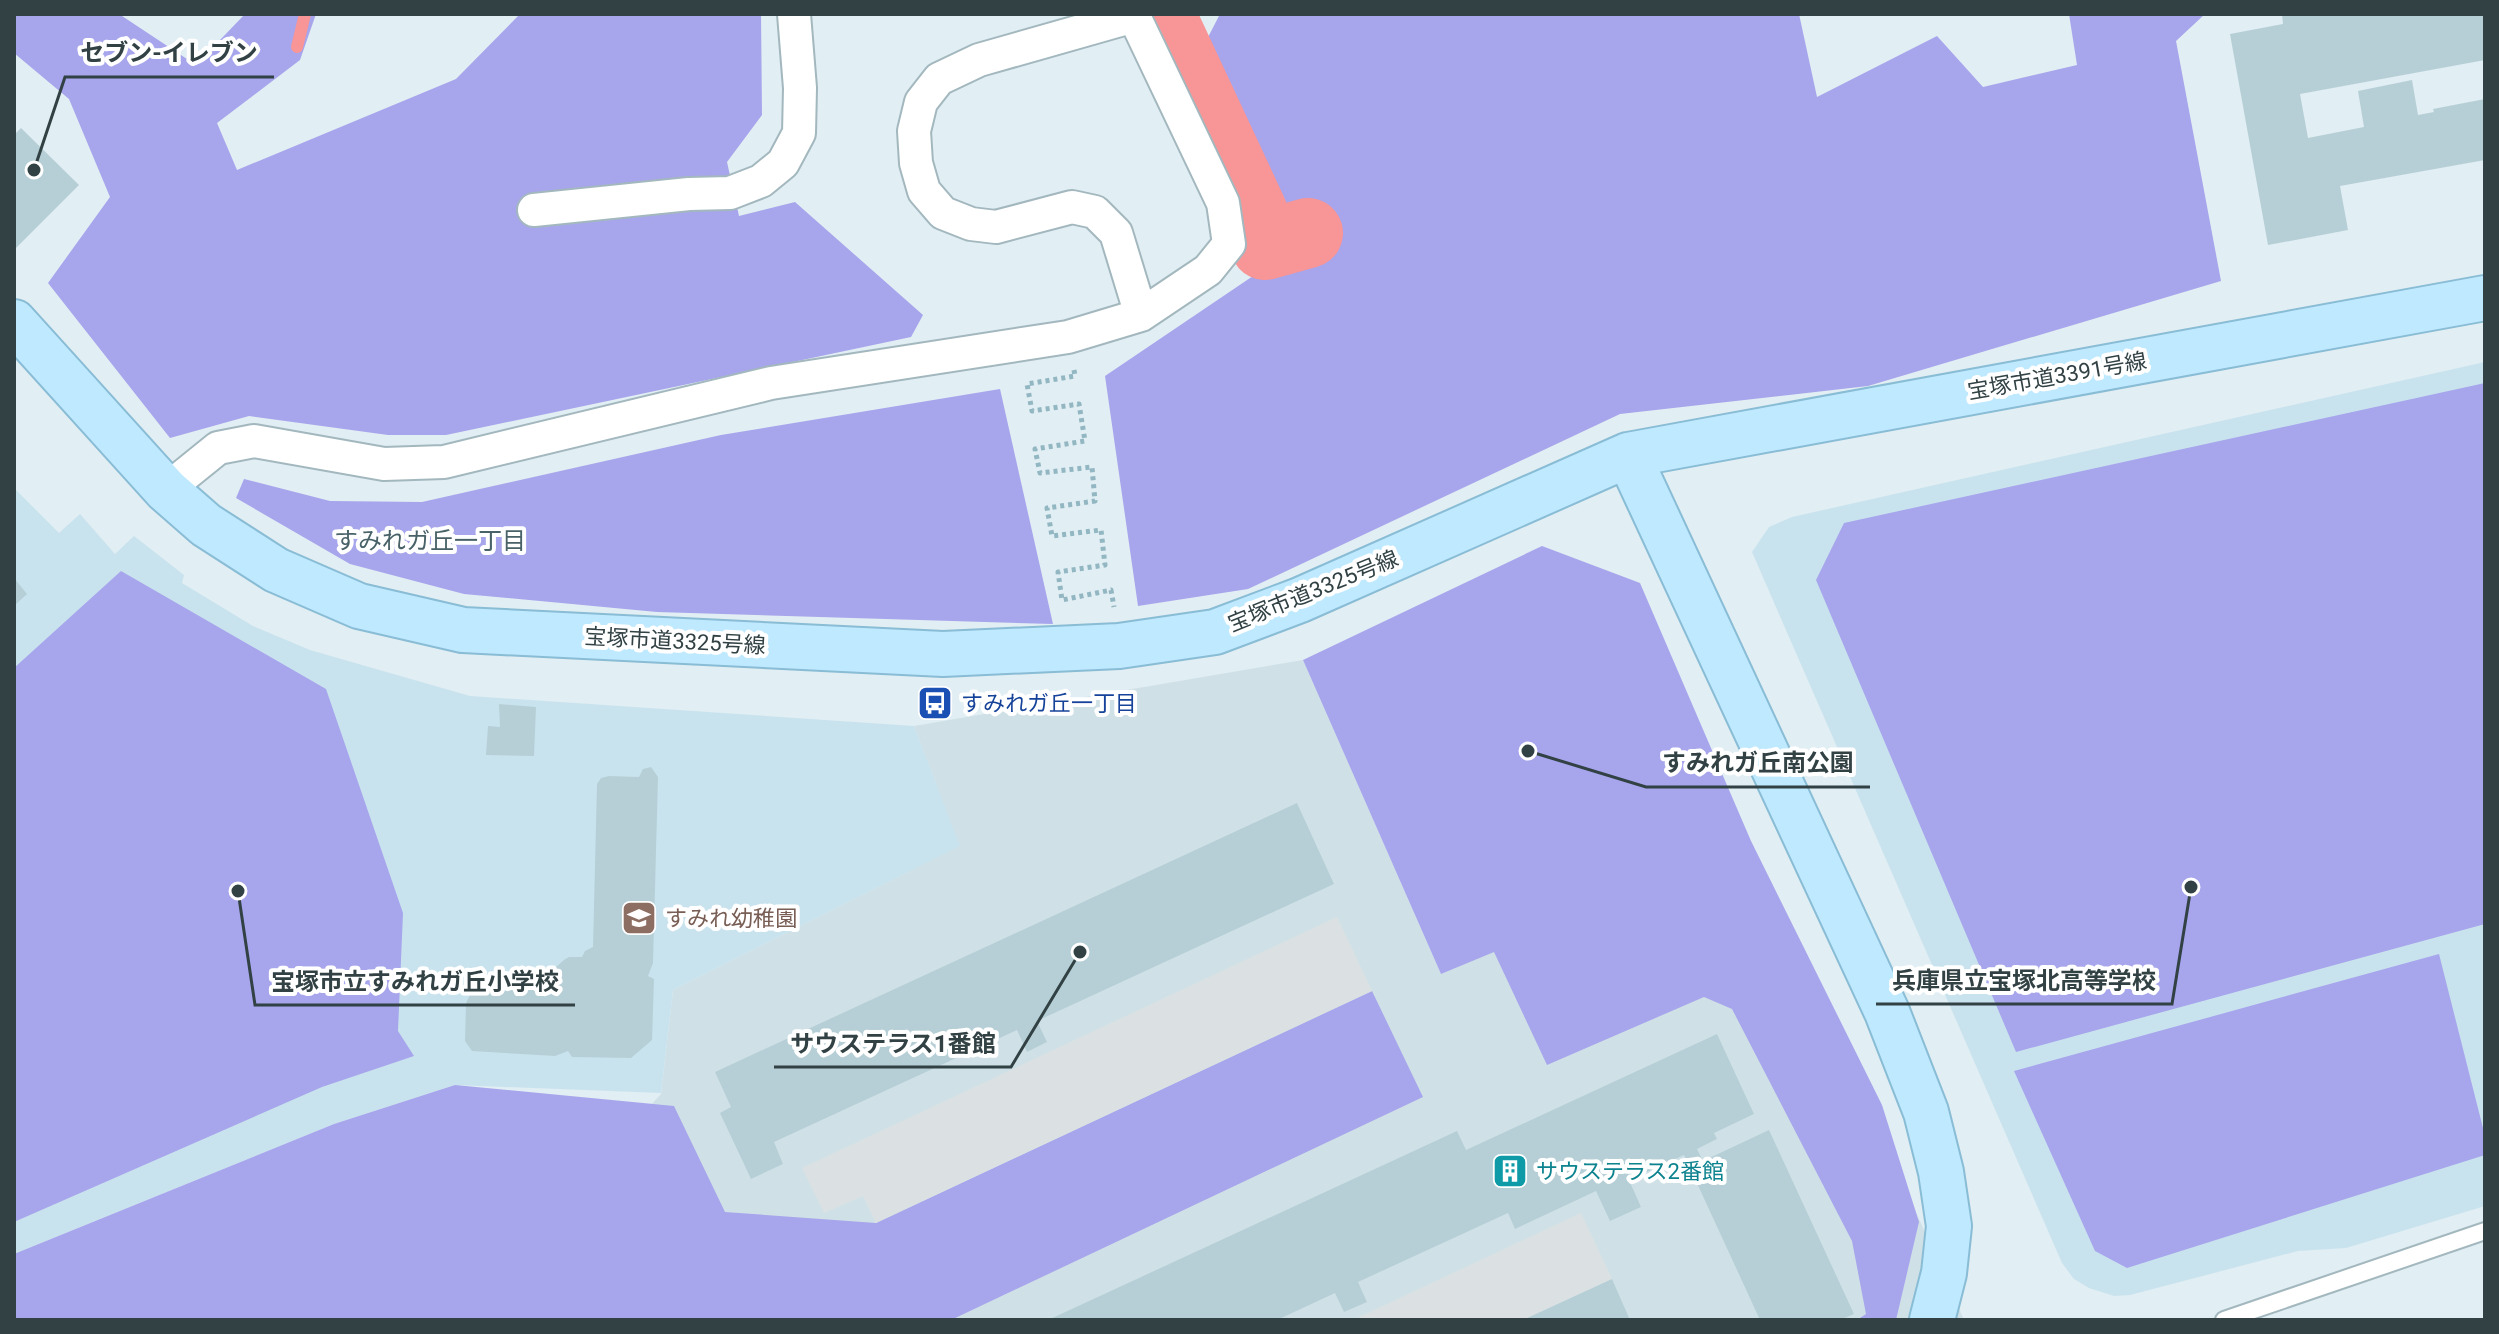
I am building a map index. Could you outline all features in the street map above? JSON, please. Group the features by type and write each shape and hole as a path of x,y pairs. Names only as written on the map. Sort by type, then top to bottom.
{"street":[{"path":"534,210 689,194 730,193 761,181 783,163 799,133 800,88 794,14"},
{"path":"166,490 218,448 254,441 384,464 444,462 771,383 1068,337 1141,315 1208,270 1229,244 1223,203 1133,15 979,60 939,79 921,102 914,131 916,163 924,191 943,213 971,224 996,227 1072,207 1095,212 1116,233 1141,315"},
{"name":"宝塚市道3391号線","path":"1628,455 2485,298"},
{"name":"宝塚市道3325号線","path":"14,322 166,490 206,525 276,570 359,606 463,630 943,654 1119,646 1215,632 1300,600 1628,455"},
{"path":"1628,455 1887,1012 1926,1112 1941,1172 1949,1226 1944,1273 1932,1320"}],"lane":[{"path":"2224,1320 2485,1231"}],"path":[{"path":"1075,376 1027,384 1032,411 1079,404 1085,441 1035,449 1040,473 1092,467 1095,501 1047,508 1052,536 1101,530 1105,565 1058,572 1062,600 1111,590"}],"shaded area":[{"path":"14,14 119,14 196,65 245,14 316,14 300,60 217,123 237,170 456,79 520,14 761,14 762,115 727,162 739,216 795,202 923,315 911,337 446,435 388,435 249,416 170,438 48,283 110,197 69,99 14,53"},
{"path":"1220,14 1799,14 1817,97 1937,36 1983,87 2077,65 2069,14 2205,14 2176,41 2221,281 1868,386 1620,414 1248,589 1138,606 1105,376 1256,274 1267,198 1202,49"},
{"path":"2485,362 2485,1206 2346,1248 2298,1251 2130,1295 2114,1296 2089,1288 2074,1279 2062,1263 1752,552 1769,527 1792,517"},
{"path":"2485,383 2485,924 2016,1052 1816,580 1844,523"},
{"path":"1000,389 1053,624 657,612 464,594 350,564 236,498 244,479 330,501 422,502 721,435"},
{"path":"14,488 59,533 80,514 115,554 134,536 184,575 182,583 253,626 310,650 470,696 914,726 960,846 673,990 661,1093 455,1085 334,1124 14,1254"},
{"path":"1542,546 1640,583 1751,841 1882,1105 1919,1222 1896,1320 1857,1320 1866,1314 1852,1241 1732,1009 1704,997 1547,1065 1494,952 1441,974 1303,660"},
{"path":"121,571 326,689 403,913 398,1031 414,1056 322,1087 14,1222 14,668"},
{"path":"1303,660 1441,974 1751,841 1964,1320 453,1320 661,1094 673,990 959,846 914,726"},
{"path":"1337,917 1372,991 876,1223 863,1196 824,1213 802,1168"},
{"path":"2439,954 2485,1136 2485,1155 2127,1268 2095,1251 2014,1071"},
{"path":"1372,991 1423,1097 951,1320 14,1320 14,1254 334,1124 455,1085 674,1106 725,1212 876,1223"},
{"path":"1581,1213 1612,1279 1523,1320 1353,1320"}],"building":[{"path":"2282,14 2485,14 2485,60 2300,94 2308,138 2364,127 2358,91 2412,80 2418,115 2485,99 2485,160 2340,186 2348,230 2268,245 2230,34 2283,24"},
{"path":"21,128 79,185 15,249 14,135"},
{"path":"14,578 27,594 14,606"},
{"path":"499,704 536,707 534,756 486,755 488,726 500,727"},
{"path":"651,767 658,777 653,963 648,976 654,979 652,1040 631,1058 572,1057 568,1051 555,1056 472,1051 465,1041 466,1003 470,995 485,991 485,987 545,990 552,984 554,969 564,960 582,957 585,951 593,947 597,784 601,778 609,776 639,777 643,769"},
{"path":"1297,803 1334,884 1037,1021 1047,1042 1027,1052 1017,1030 774,1142 783,1164 751,1179 720,1113 731,1107 715,1072"},
{"name":"サウステラス2番館","path":"1717,1034 1754,1114 1714,1133 1717,1139 1697,1149 1703,1161 1769,1130 1854,1314 1840,1320 1760,1320 1684,1155 1629,1180 1641,1207 1610,1221 1596,1191 1515,1229 1508,1213 1358,1282 1367,1302 1344,1312 1335,1293 1277,1320 1048,1320 1457,1131 1466,1150"},
{"path":"1612,1279 1630,1320 1523,1320"}],"waterway":[{"path":"297,47 305,14"},
{"path":"1160,14 1265,245 1308,233"}],"place":[{"name":"セブン-イレブン","path":"34,170"},
{"name":"すみれガ丘一丁目","path":"935,703"},
{"name":"すみれガ丘南公園","path":"1528,751"},
{"name":"兵庫県立宝塚北高等学校","path":"2191,887"},
{"name":"宝塚市立すみれガ丘小学校","path":"238,891"},
{"name":"すみれ幼稚園","path":"639,918"},
{"name":"サウステラス1番館","path":"1080,952"},
{"name":"サウステラス2番館","path":"1510,1171"}],"district":[{"name":"すみれガ丘一丁目","path":"430,541"}]}
